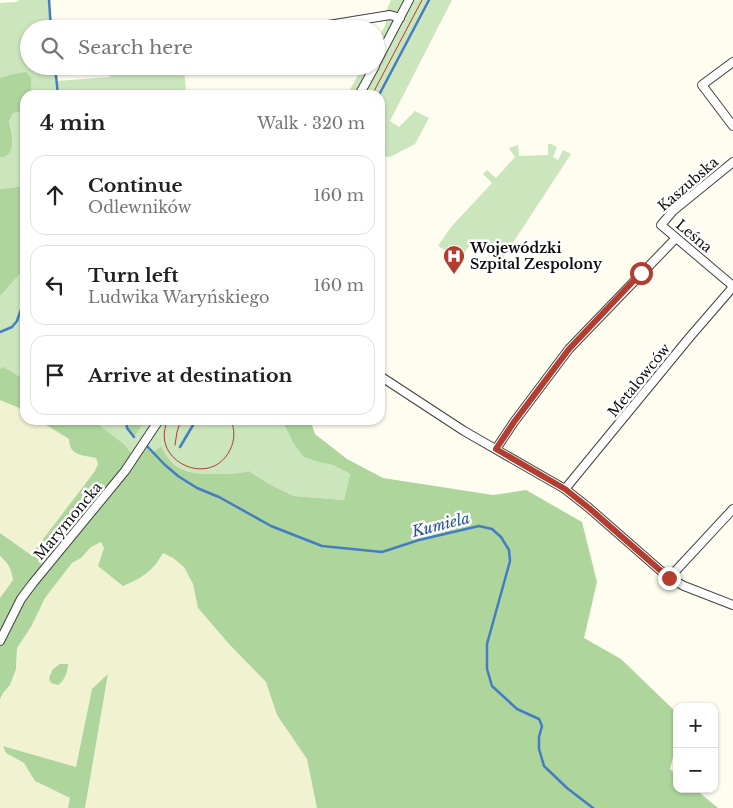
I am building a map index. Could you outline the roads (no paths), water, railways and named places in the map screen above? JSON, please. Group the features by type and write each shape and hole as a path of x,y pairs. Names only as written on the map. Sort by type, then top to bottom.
{"street":[{"path":"385,46 409,0"},
{"path":"359,20 390,15 400,18"},
{"path":"733,62 702,85 733,126"},
{"path":"362,90 370,75"},
{"name":"Kaszubska","path":"661,225 673,211 732,166"},
{"name":"Leśna","path":"661,225 733,287"},
{"path":"496,449 569,349 676,238"},
{"name":"Metalowców","path":"565,489 733,287"},
{"path":"385,379 464,431 565,489 669,578 684,586 733,605"},
{"name":"Marymoncka","path":"0,641 21,599 125,472 156,425"},
{"path":"669,578 733,509"}],"waterway":[{"name":"Kumiela","path":"49,0 50,20"},
{"path":"382,90 429,0"},
{"name":"Kumiela","path":"56,75 57,90"},
{"path":"0,332 12,327 17,321 20,312"},
{"name":"Kumiela","path":"127,425 134,437"},
{"path":"180,447 193,425"},
{"name":"Kumiela","path":"147,446 178,476 197,488 219,497 271,526 322,546 382,552 419,540 479,526 492,529 501,537 509,550 510,561 487,644 487,669 492,686 517,709 539,719 542,726 539,737 539,749 544,766 567,788 593,808"}],"tram line":[{"path":"385,70 422,0"},
{"path":"375,90 383,75"},
{"path":"167,425 164,434 166,447 174,458 184,465 196,469 209,468 221,462 230,450 233,442 232,425"},
{"path":"175,445 179,425"}],"place":[{"name":"Wojewódzki Szpital Zespolony","path":"454,275"}]}
